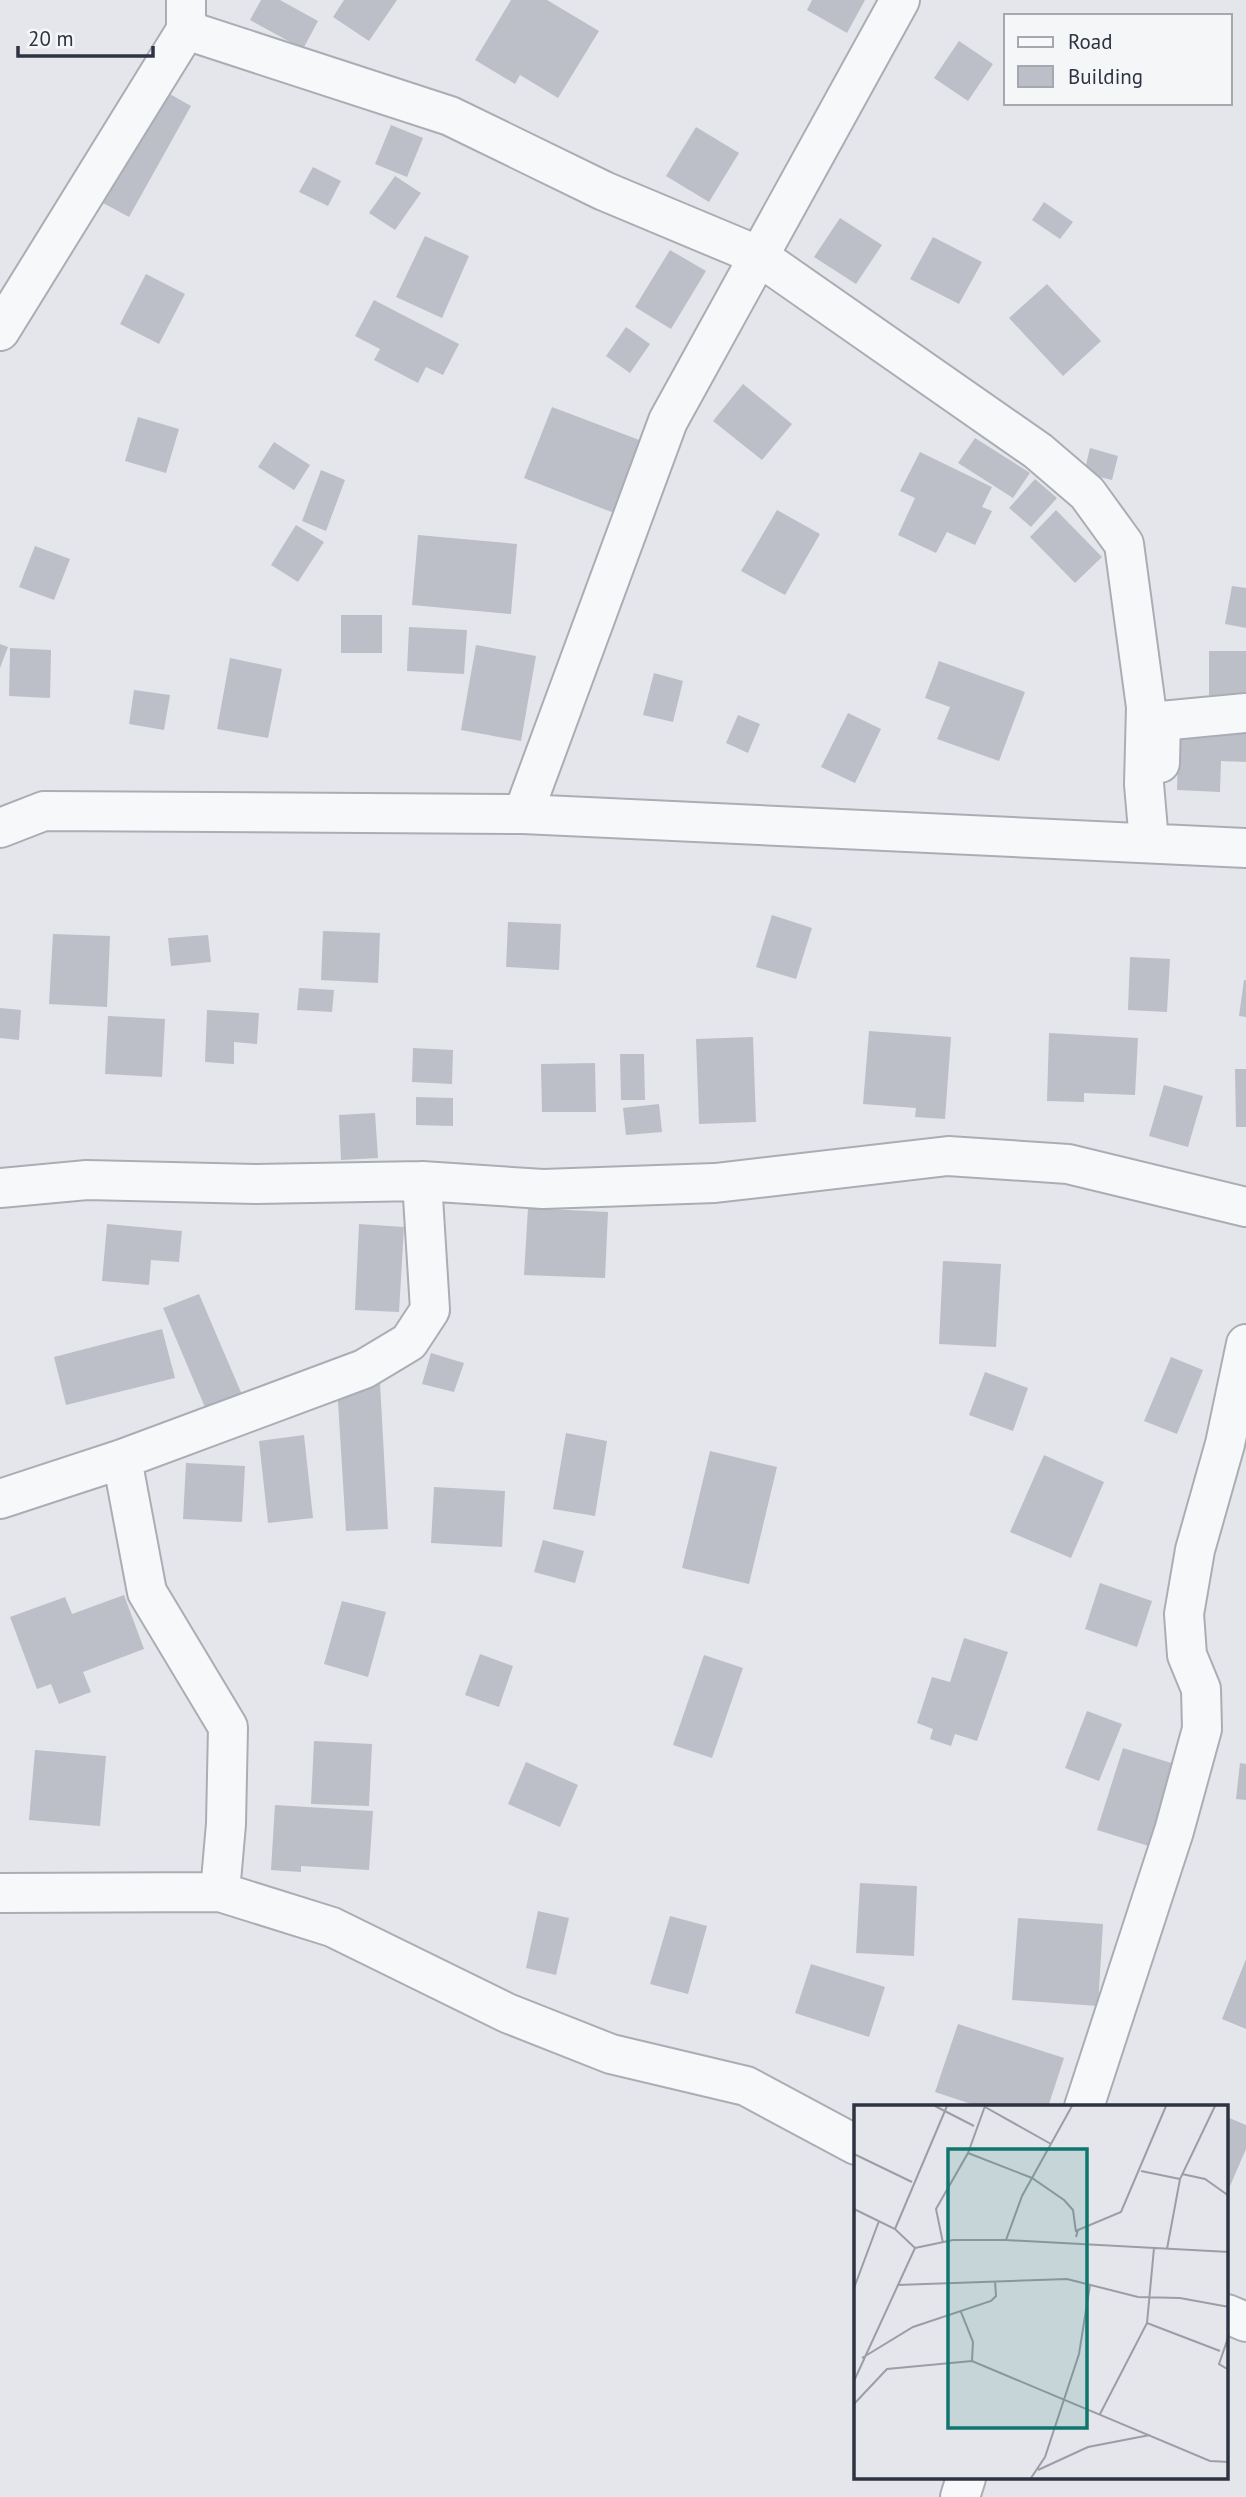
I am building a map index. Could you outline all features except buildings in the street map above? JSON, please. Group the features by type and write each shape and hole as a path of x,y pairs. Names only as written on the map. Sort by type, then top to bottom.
{"street":[{"path":"523,814 668,421 757,255 900,0"},
{"path":"0,331 186,15 450,116 604,191 757,255 1038,451 1087,492 1124,544 1146,707 1144,784 1149,842"},
{"path":"1144,784 1160,763 1161,721 1246,713"},
{"path":"0,828 44,811 523,814 1246,848"},
{"path":"0,1188 87,1180 256,1184 422,1181 543,1189 715,1183 948,1156 1068,1164 1246,1207"},
{"path":"0,1499 122,1459 364,1370 409,1342 430,1310 422,1181"},
{"path":"1085,2105 1174,1831 1202,1729 1200,1689 1187,1655 1184,1614 1195,1550 1225,1444 1246,1344"},
{"path":"122,1459 147,1592 228,1727 226,1824 220,1892"},
{"path":"0,1893 220,1892 331,1927 507,2013 611,2054 746,2087 854,2144"},
{"path":"1228,2314 1246,2322"},
{"path":"960,2497 965,2480"}]}
